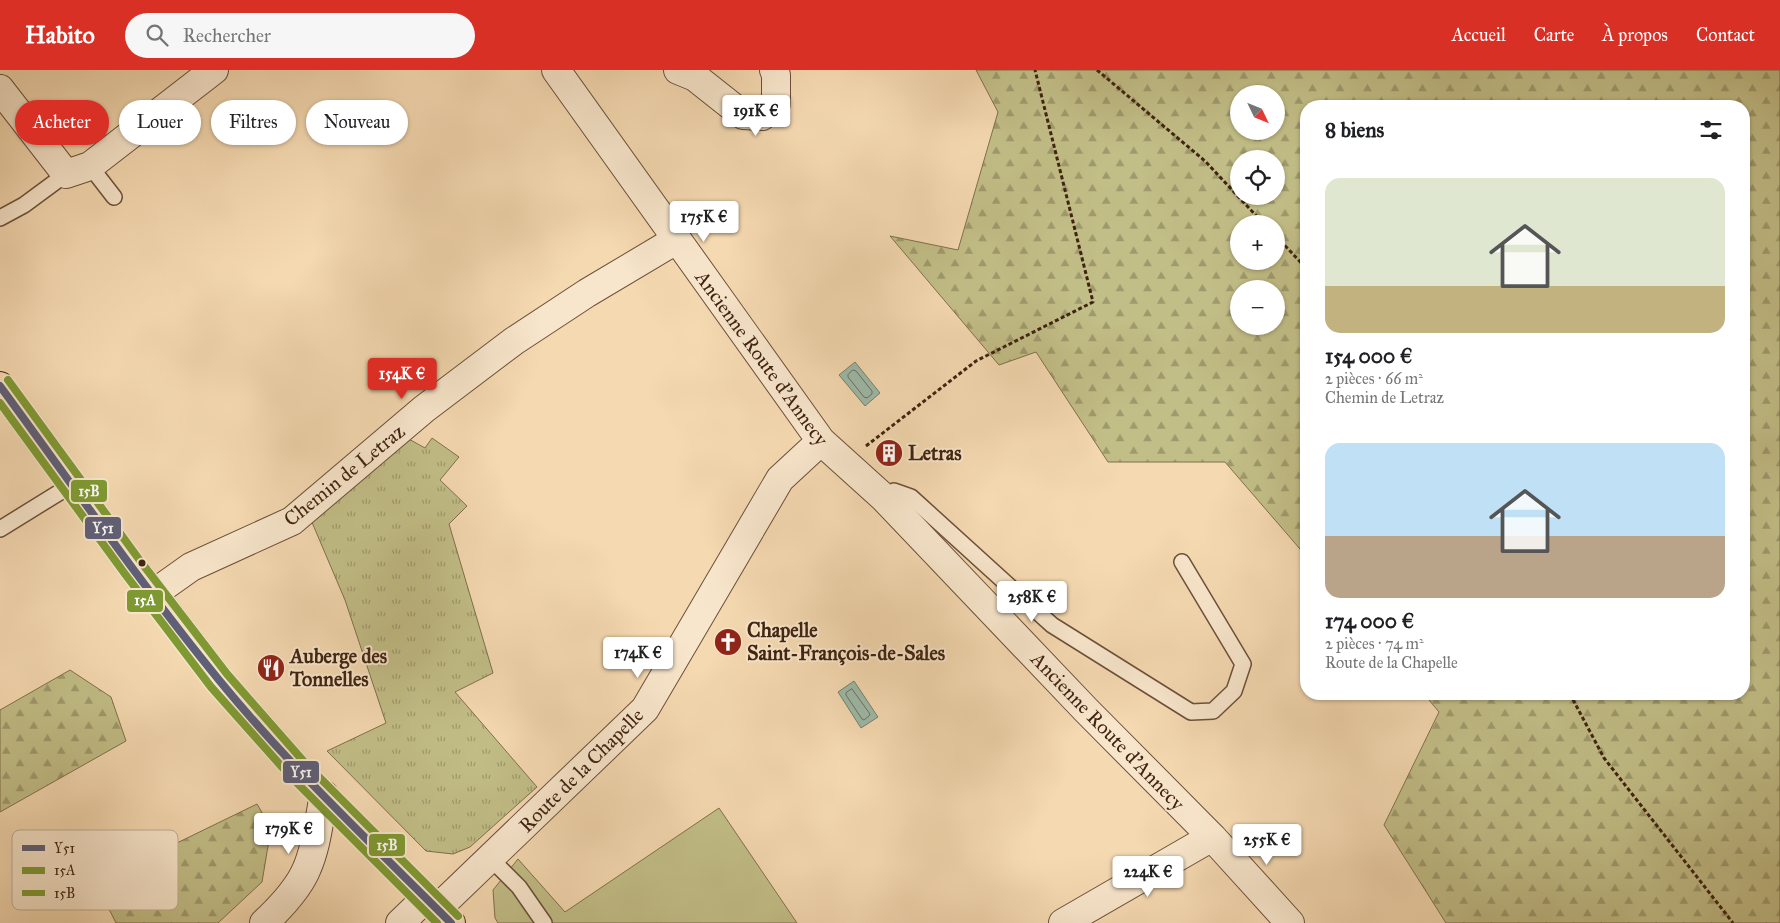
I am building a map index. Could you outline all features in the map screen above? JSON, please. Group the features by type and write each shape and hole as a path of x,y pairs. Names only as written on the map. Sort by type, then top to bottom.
{"main road":[{"path":"0,386 153,594 232,694 292,763 438,910"}],"street":[{"path":"0,89 78,170 214,70"},
{"name":"Ancienne Route d'Annecy","path":"556,70 820,441 882,497 1086,710 1212,837 1290,923"},
{"path":"678,70 695,77 743,115 762,116 776,104 776,74 774,70"},
{"name":"Chemin de Letraz","path":"153,594 191,567 292,521 424,409 514,341 587,293 676,240"},
{"name":"Route de la Chapelle","path":"400,923 438,910 645,710 780,479 820,441"},
{"path":"264,923 293,891 307,868 316,837 324,795"},
{"path":"1063,923 1212,837"}],"lane":[{"path":"0,218 24,205 78,170 114,197"},
{"path":"0,529 73,484"},
{"path":"882,497 894,491 911,497 1052,625 1191,712 1213,710 1234,691 1243,664 1182,562"},
{"path":"491,859 519,887 544,923"}],"path":[{"path":"844,463 976,360 1093,302 1035,70"},
{"path":"1097,70 1205,161 1256,215"},
{"path":"1285,246 1300,262"},
{"path":"1573,700 1604,758 1733,923"}],"green space":[{"path":"976,70 1780,70 1780,923 1446,923 1384,825 1439,712 1429,700 1750,700 1750,100 1300,100 1300,549 1225,462 1108,462 1036,352 999,365 890,236 958,250 998,112"},
{"path":"407,438 425,448 432,438 459,457 440,480 467,506 449,524 493,673 455,692 537,787 470,847 453,854 426,851 327,751 386,723 345,600 311,520"},
{"path":"70,670 111,697 126,741 0,812 0,710"},
{"path":"257,804 271,828 262,882 218,923 116,923 109,910 178,910 178,842"},
{"path":"719,808 797,923 498,923 495,918 493,890 518,859 565,912"}],"water":[{"path":"855,362 880,393 865,406 839,375"},
{"path":"854,681 878,717 861,728 838,692"}],"transit line":[{"name":"15B","path":"8,380 141,562 227,674 305,763 458,916"},
{"name":"Y51","path":"0,386 135,572 219,680 274,744 451,923"},
{"name":"15A","path":"0,403 125,574 211,687 291,777 437,923"}],"place":[{"name":"Letras","path":"889,453"},
{"name":"Chapelle Saint-François-de-Sales","path":"728,642"},
{"name":"Auberge des Tonnelles","path":"271,668"}]}
